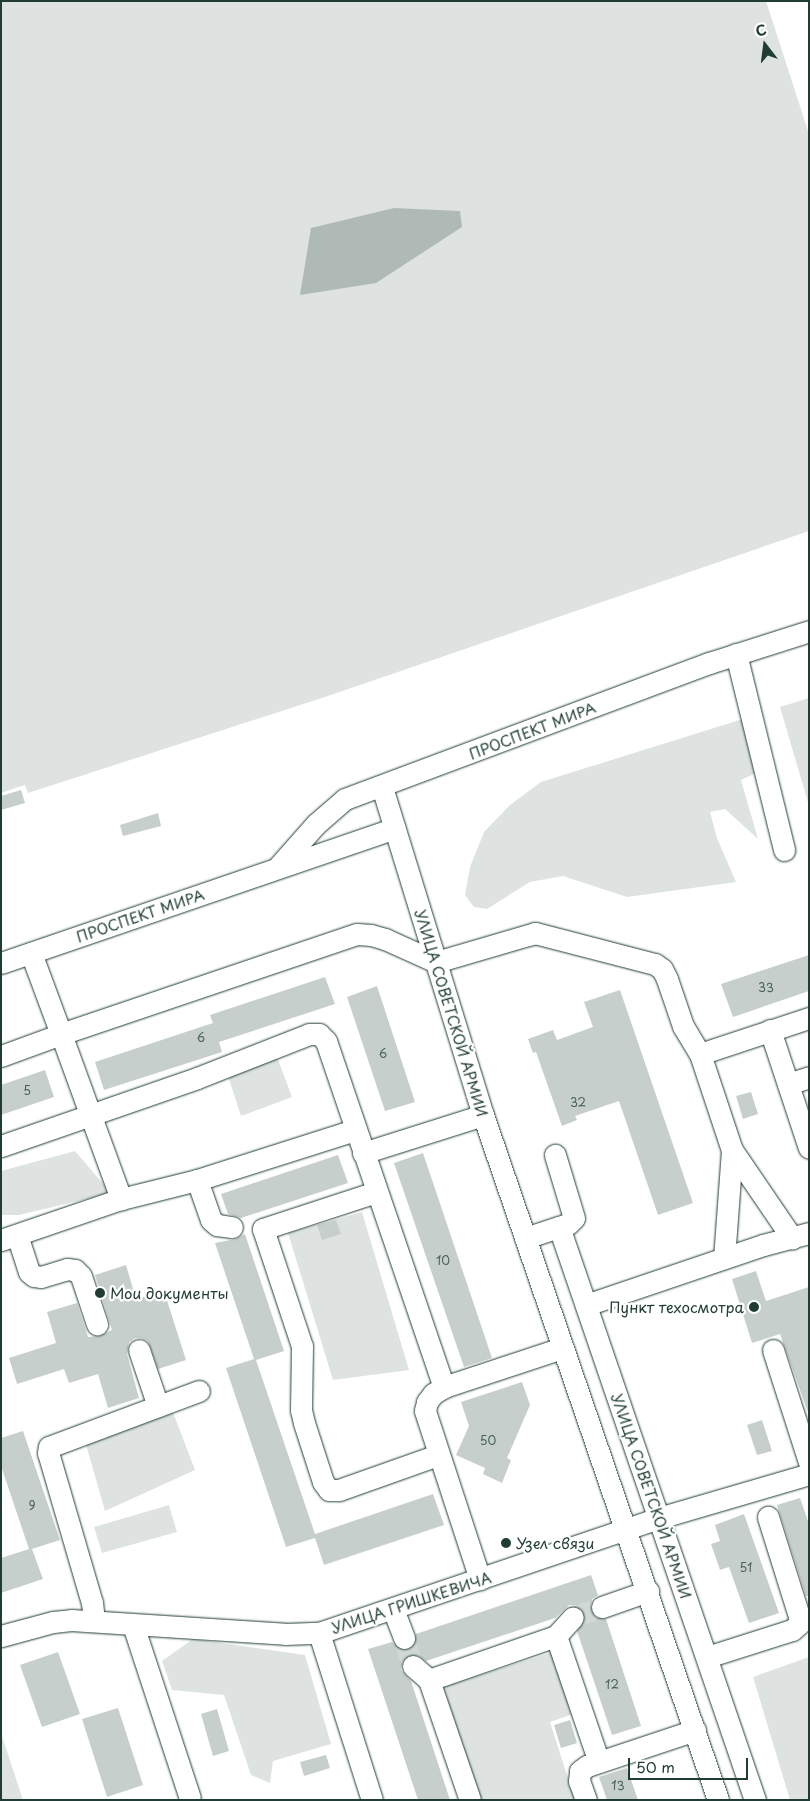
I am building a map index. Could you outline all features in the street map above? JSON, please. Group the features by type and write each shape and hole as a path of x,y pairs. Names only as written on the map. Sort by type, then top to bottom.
{"street":[{"name":"ПРОСПЕКТ МИРА","path":"278,867 316,824 345,799 382,787 736,654 809,631"},
{"path":"736,654 784,850"},
{"name":"УЛИЦА СОВЕТСКОЙ АРМИИ","path":"382,787 483,1114 562,1348 648,1591 718,1800"},
{"name":"ПРОСПЕКТ МИРА","path":"1,963 395,828"},
{"path":"1,1056 357,934 378,937 436,962 534,933 655,964 662,969 683,1026 700,1054 732,1150 800,1236 724,1258 586,1305"},
{"path":"31,953 121,1199"},
{"path":"700,1054 809,1018"},
{"path":"770,1030 809,1148"},
{"path":"1,1146 91,1116 310,1034 319,1034 326,1041 444,1388"},
{"path":"788,1084 809,1077"},
{"path":"363,1153 483,1114"},
{"path":"97,1324 81,1276 76,1270 67,1269 41,1277 34,1276 29,1272 9,1238 121,1199 197,1180 355,1130"},
{"path":"724,1258 732,1150"},
{"path":"525,1238 568,1224 574,1218 555,1155"},
{"path":"197,1180 211,1220 216,1225 263,1229 376,1192"},
{"name":"УЛИЦА СОВЕТСКОЙ АРМИИ","path":"559,1227 755,1800"},
{"path":"263,1229 302,1346 302,1410 304,1423 323,1482 329,1490 339,1490 438,1455"},
{"path":"480,1579 438,1455 425,1411 427,1402 434,1394 444,1388 562,1348"},
{"path":"139,1350 158,1406"},
{"path":"774,1350 809,1462"},
{"path":"94,1621 92,1604 48,1453 49,1447 199,1391"},
{"name":"УЛИЦА ГРИШКЕВИЧА","path":"1,1636 53,1622 94,1621 285,1634 319,1633 659,1518 809,1474"},
{"path":"707,1657 792,1630 799,1624 799,1616 768,1517"},
{"path":"602,1607 648,1591"},
{"path":"393,1609 404,1638"},
{"path":"429,1680 556,1636 573,1617"},
{"path":"132,1625 190,1798"},
{"path":"319,1633 372,1800"},
{"path":"556,1636 599,1762"},
{"path":"413,1666 429,1680 470,1800"},
{"path":"586,1800 579,1781 580,1771 599,1762 695,1730"}],"shaded area":[{"path":"1,1 766,1 809,134 809,531 325,697 28,793 25,785 1,793"},
{"path":"394,208 460,211 462,227 376,283 300,295 311,228"},
{"path":"809,698 809,806 780,707"},
{"path":"746,718 756,773 741,780 758,839 725,809 710,812 717,838 736,882 627,897 563,876 530,882 487,909 474,907 465,895 470,867 484,832 510,805 541,782"},
{"path":"277,1057 292,1097 241,1116 227,1073"},
{"path":"75,1151 111,1193 19,1215 1,1215 1,1171"},
{"path":"362,1212 409,1370 333,1380 288,1233"},
{"path":"169,1402 195,1470 105,1511 83,1434"},
{"path":"169,1505 177,1532 102,1553 94,1527"},
{"path":"193,1639 305,1655 331,1744 273,1761 270,1783 251,1775 224,1695 172,1690 162,1661"},
{"path":"556,1651 576,1713 550,1722 575,1800 479,1800 443,1687"},
{"path":"809,1657 809,1800 790,1800 753,1677"},
{"path":"1,1733 23,1800 1,1800"}],"building":[{"path":"21,790 25,803 1,810 1,796"},
{"path":"158,813 161,826 123,836 120,825"},
{"path":"809,955 809,991 733,1017 721,984"},
{"path":"325,977 335,1004 219,1042 222,1052 104,1090 95,1062 213,1023 210,1015"},
{"path":"377,986 415,1102 385,1111 347,997"},
{"path":"620,990 693,1203 658,1215 619,1101 575,1116 577,1120 562,1126 536,1052 533,1053 528,1039 553,1030 557,1040 593,1027 584,1002"},
{"path":"45,1070 54,1097 1,1115 1,1085"},
{"path":"751,1092 758,1114 743,1119 736,1096"},
{"path":"423,1153 492,1358 464,1367 394,1163"},
{"path":"338,1155 348,1183 241,1218 228,1214 221,1194"},
{"path":"336,1220 341,1234 322,1240 317,1225"},
{"path":"245,1234 284,1351 256,1360 315,1534 433,1494 444,1525 324,1565 315,1538 286,1547 226,1368 254,1359 215,1243 236,1239"},
{"path":"126,1265 136,1299 164,1291 186,1360 158,1369 148,1341 142,1338 135,1338 129,1342 127,1354 139,1398 108,1408 98,1374 69,1383 64,1369 17,1384 9,1358 56,1343 47,1312 77,1303 88,1337 100,1336 112,1330 95,1275"},
{"path":"756,1271 766,1301 809,1287 809,1415 780,1334 752,1343 732,1279"},
{"path":"522,1382 530,1405 507,1458 511,1460 502,1483 483,1474 485,1468 456,1455 469,1426 461,1402"},
{"path":"762,1420 772,1451 757,1455 747,1425"},
{"path":"23,1431 60,1540 32,1549 43,1579 1,1593 1,1558 29,1549 1,1466 1,1438"},
{"path":"800,1498 809,1524 809,1596 806,1596 777,1505"},
{"path":"744,1514 779,1613 749,1623 729,1567 720,1570 711,1544 720,1541 715,1525"},
{"path":"591,1575 598,1595 592,1599 590,1611 594,1617 606,1619 641,1726 612,1735 577,1631 585,1620 585,1614 576,1605 569,1605 555,1618 426,1661 416,1654 409,1654 403,1658 401,1670 411,1681 450,1800 418,1800 368,1649 392,1642 397,1648 408,1650 414,1645 416,1634"},
{"path":"58,1652 80,1714 42,1727 20,1665"},
{"path":"118,1708 143,1785 107,1797 82,1719"},
{"path":"217,1709 229,1751 213,1756 201,1714"},
{"path":"570,1720 577,1743 561,1748 554,1725"},
{"path":"326,1755 330,1768 304,1776 300,1762"},
{"path":"627,1768 638,1800 607,1800 599,1777"}],"tunnel":[{"path":"573,1617 602,1607"},
{"path":"404,1638 413,1666"}],"place":[{"name":"Мои документы","path":"100,1293"},
{"name":"Пункт техосмотра","path":"754,1307"},
{"name":"Узел связи","path":"506,1543"}]}
